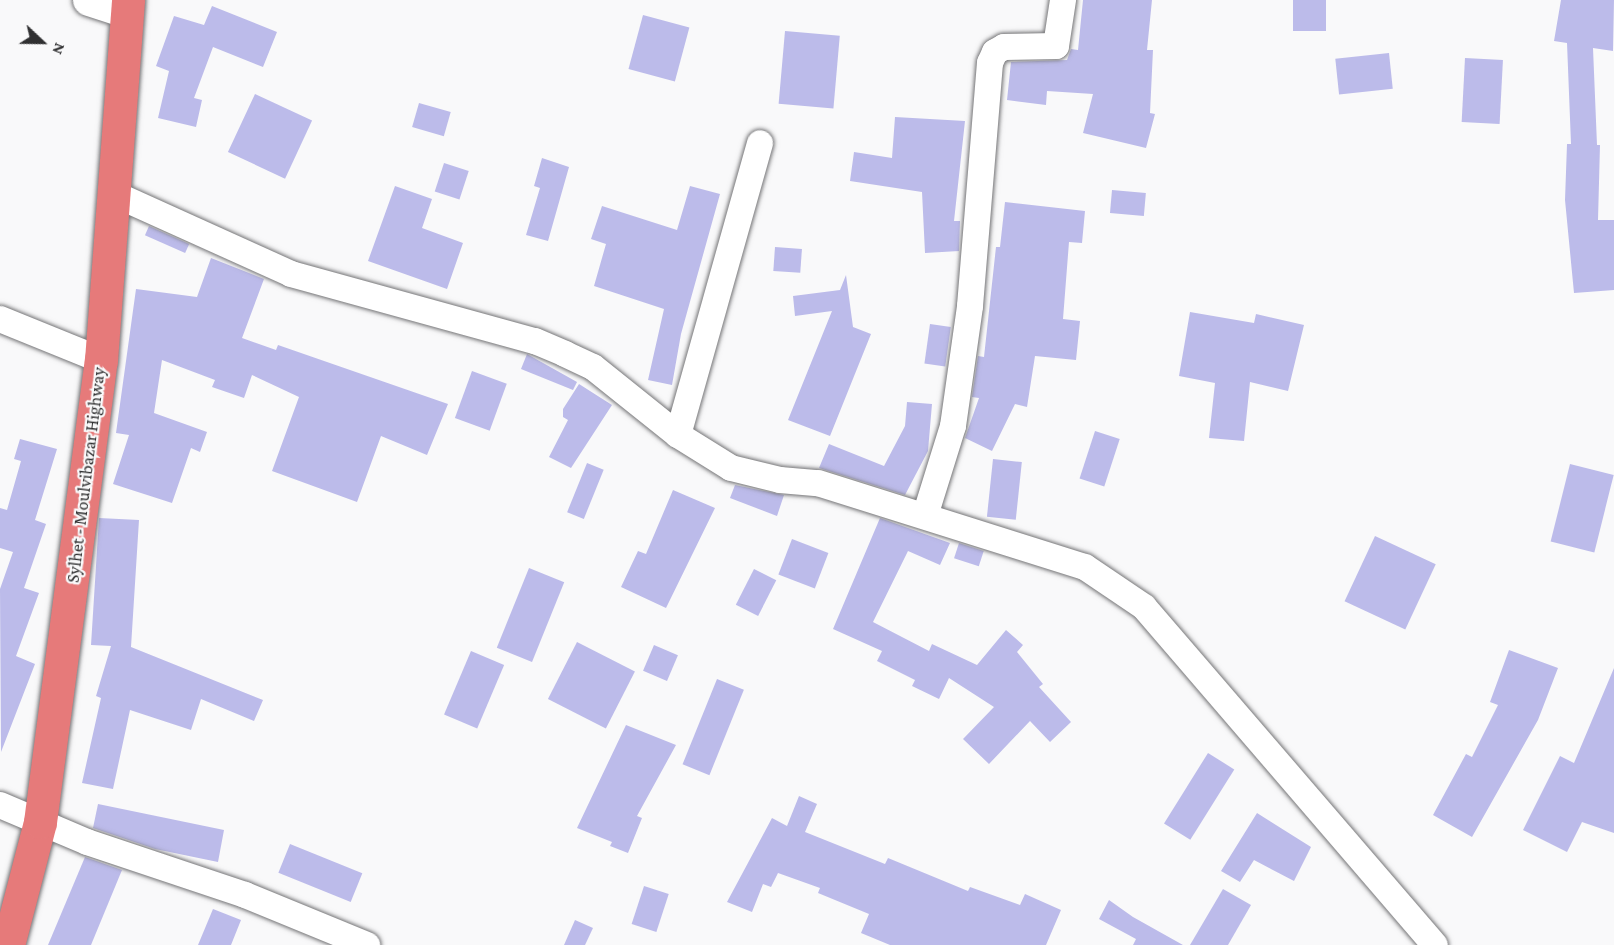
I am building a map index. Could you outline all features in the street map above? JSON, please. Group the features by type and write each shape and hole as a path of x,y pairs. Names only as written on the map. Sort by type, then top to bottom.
{"highway":[{"name":"Sylhet - Moulvibazar Highway","path":"8,945 40,822 101,360 127,6"}],"street":[{"path":"89,0 127,6"},
{"path":"926,516 953,426 970,306 990,63 995,52 1004,47 1056,46 1063,0"},
{"path":"678,435 760,143"},
{"path":"112,193 291,274 535,341 593,367 678,435 731,468 780,480 818,483 1085,567 1144,607 1436,945"},
{"path":"0,319 101,360"},
{"path":"0,805 87,842 245,895 367,945"}],"building":[{"path":"1083,0 1152,0 1147,50 1153,50 1150,113 1155,114 1146,148 1083,133 1093,94 1047,91 1046,105 1007,100 1011,62 1067,60 1071,49 1078,50"},
{"path":"1293,0 1326,0 1326,31 1293,31"},
{"path":"1561,0 1614,0 1613,51 1593,48 1597,145 1600,145 1598,220 1614,220 1614,290 1574,293 1565,200 1567,144 1571,144 1567,43 1554,41"},
{"path":"212,6 277,32 263,67 213,47 194,98 202,100 196,127 158,118 169,71 156,66 174,16 204,25"},
{"path":"643,15 689,27 675,82 629,69"},
{"path":"785,31 840,36 833,109 779,104"},
{"path":"1389,53 1393,89 1339,94 1335,59"},
{"path":"1465,58 1503,60 1500,124 1462,122"},
{"path":"255,94 312,121 285,179 228,152"},
{"path":"419,103 451,112 444,136 412,127"},
{"path":"895,117 965,121 954,221 960,221 959,251 925,253 922,192 850,181 854,152 892,158"},
{"path":"542,158 569,167 548,241 526,235 540,188 534,186"},
{"path":"444,163 469,171 459,200 435,192"},
{"path":"395,186 432,199 422,228 463,243 447,289 368,261"},
{"path":"690,186 720,194 681,334 672,385 648,380 664,309 594,286 606,244 591,239 602,206 677,230"},
{"path":"1112,190 1146,193 1144,216 1110,213"},
{"path":"1005,202 1085,211 1082,243 1069,242 1063,319 1080,321 1076,360 1035,356 1027,407 1015,404 992,451 965,438 979,398 972,397 978,356 984,357 996,247 1000,247"},
{"path":"149,226 189,244 185,253 145,235"},
{"path":"775,247 802,249 800,273 773,271"},
{"path":"211,258 264,279 242,338 276,350 278,345 448,404 427,455 381,436 357,502 272,471 299,397 252,375 244,398 212,387 215,380 162,360 154,413 207,432 200,452 191,448 172,503 113,484 129,435 116,433 136,289 197,297"},
{"path":"846,275 853,327 871,334 830,436 788,420 832,311 795,316 793,296 840,290"},
{"path":"1190,312 1254,323 1256,314 1304,325 1288,391 1250,382 1244,441 1209,438 1215,383 1179,376"},
{"path":"930,324 951,327 945,367 924,364"},
{"path":"527,354 577,382 573,390 521,369"},
{"path":"472,371 507,384 490,431 455,418"},
{"path":"579,384 612,405 571,468 549,457 568,420 563,417 563,409"},
{"path":"907,402 932,404 928,451 905,495 819,468 829,444 884,466 905,426"},
{"path":"1095,431 1120,439 1104,487 1080,479"},
{"path":"20,439 57,449 35,520 46,524 24,588 39,593 16,656 35,664 1,752 0,589 13,552 0,548 0,508 7,510 21,461 14,459"},
{"path":"993,459 1022,462 1016,520 987,517"},
{"path":"587,463 604,470 584,519 567,512"},
{"path":"1570,464 1614,475 1594,553 1551,542"},
{"path":"735,485 784,495 777,516 730,498"},
{"path":"673,490 715,508 666,608 621,587 638,551 646,554"},
{"path":"99,518 139,520 131,647 263,700 254,721 201,699 191,730 130,710 113,789 82,783 101,698 96,696 111,646 91,645"},
{"path":"880,518 950,543 940,565 908,551 873,622 929,651 932,644 977,665 1006,630 1023,645 1017,652 1043,684 1039,687 1071,722 1050,742 1030,721 989,764 963,739 994,707 949,678 939,699 912,686 915,680 877,661 882,651 833,629"},
{"path":"1375,536 1436,564 1405,630 1345,601"},
{"path":"792,539 828,553 815,588 778,574"},
{"path":"959,543 984,551 979,566 954,558"},
{"path":"529,568 564,582 532,662 497,648"},
{"path":"754,569 776,580 758,616 736,605"},
{"path":"577,642 635,672 606,729 548,699"},
{"path":"654,645 678,655 667,681 643,671"},
{"path":"1509,650 1558,668 1538,720 1472,837 1433,815 1466,754 1472,757 1498,705 1490,702"},
{"path":"471,651 504,665 477,729 444,715"},
{"path":"1614,668 1614,833 1582,822 1567,852 1523,830 1560,756 1574,763"},
{"path":"717,679 744,690 709,775 683,764"},
{"path":"626,725 676,745 637,816 642,818 628,853 610,846 612,842 577,828"},
{"path":"1208,753 1234,769 1190,840 1164,823"},
{"path":"799,796 817,804 805,832 885,864 888,858 968,891 970,887 1020,905 1025,894 1061,910 1046,945 890,945 861,933 869,914 818,893 820,888 778,873 771,887 763,884 752,912 727,902 772,818 787,826"},
{"path":"98,804 224,830 218,862 155,849 93,828"},
{"path":"1257,813 1311,847 1294,881 1254,860 1240,882 1221,871"},
{"path":"290,844 362,873 351,902 278,873"},
{"path":"85,857 122,870 91,945 48,945"},
{"path":"644,886 669,894 656,932 632,924"},
{"path":"1223,889 1251,905 1228,945 1190,945"},
{"path":"1109,900 1133,917 1183,945 1133,945 1136,939 1099,919"},
{"path":"213,909 241,920 231,945 198,945"},
{"path":"575,920 593,928 585,945 564,945"}]}
